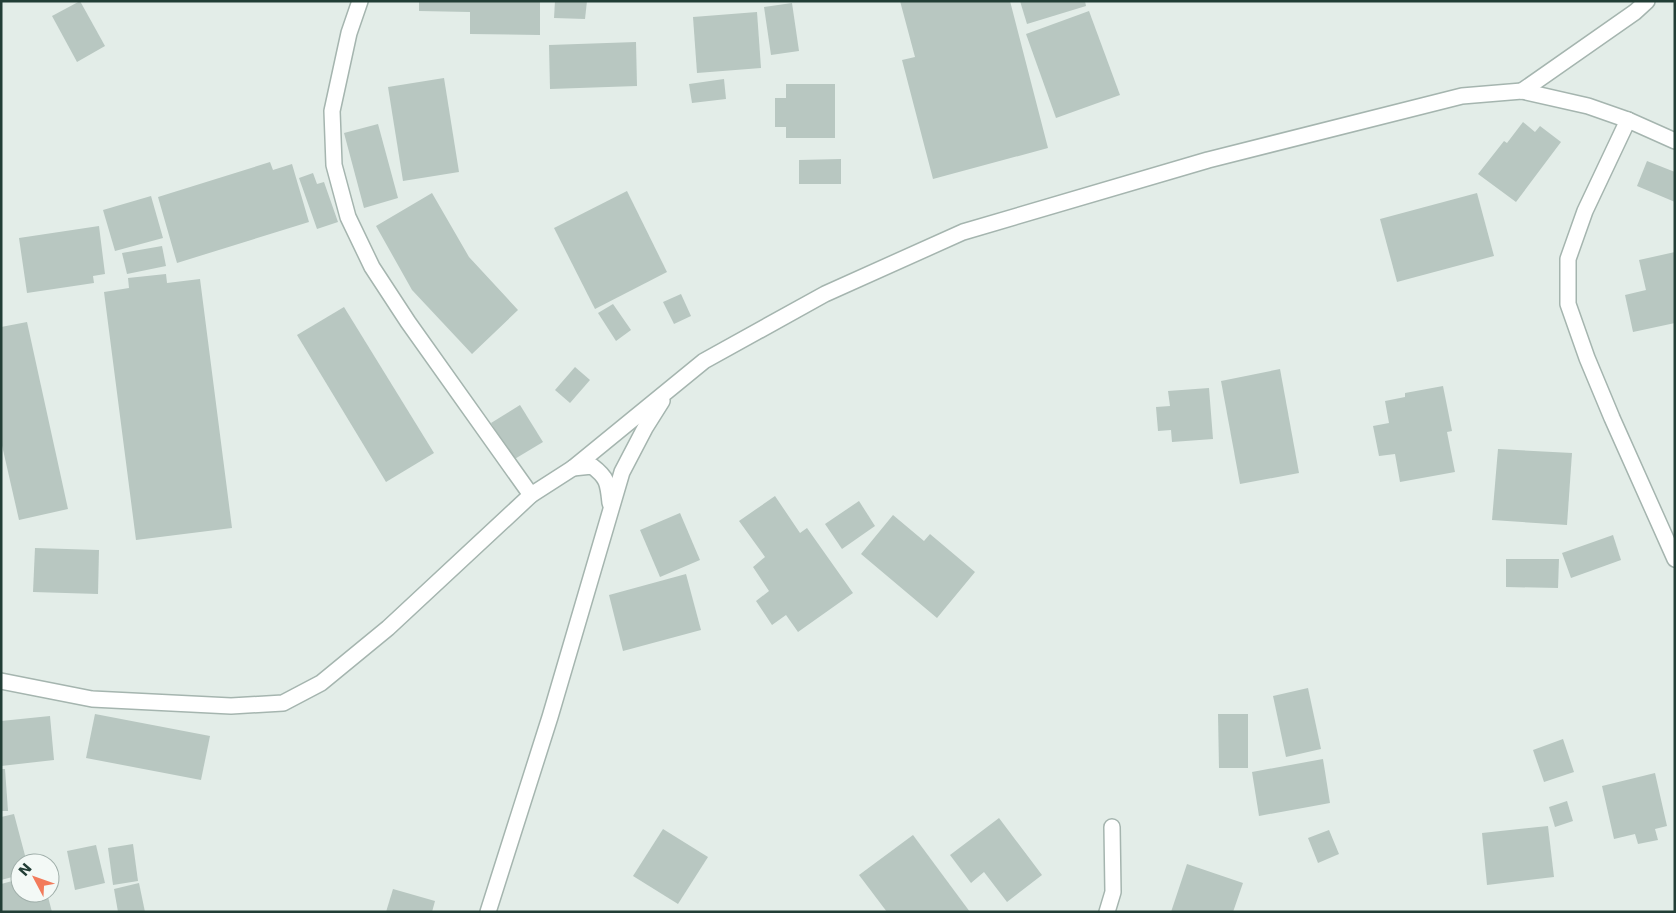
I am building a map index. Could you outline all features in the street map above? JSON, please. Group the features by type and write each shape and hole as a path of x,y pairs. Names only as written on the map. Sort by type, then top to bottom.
{"street":[{"path":"360,1 349,33 332,111 334,165 348,217 372,267 387,290 531,495"},
{"path":"1522,90 1647,1"},
{"path":"1,681 92,699 231,706 283,703 321,684 388,628 531,495 573,468 704,361 825,294 963,232 1208,160 1462,96 1522,90 1588,106 1628,120 1675,141"},
{"path":"1628,120 1585,211 1568,259 1568,304 1605,401 1675,559"},
{"path":"488,912 553,708 622,472 645,428 670,389"},
{"path":"573,468 592,466 603,474 608,485 611,507"},
{"path":"1107,912 1113,892 1112,827"}],"building":[{"path":"80,1 105,46 77,62 52,16"},
{"path":"419,1 540,1 540,35 470,34 470,12 419,11"},
{"path":"555,1 587,1 585,19 554,18"},
{"path":"900,1 1010,1 1048,148 933,179 902,60 915,57"},
{"path":"1020,1 1085,1 1086,6 1027,24"},
{"path":"792,3 799,51 771,55 764,7"},
{"path":"1089,11 1120,95 1056,118 1026,34"},
{"path":"757,12 761,68 697,73 693,17"},
{"path":"636,42 637,86 550,89 549,45"},
{"path":"444,78 459,172 403,181 388,87"},
{"path":"724,79 726,99 692,103 689,84"},
{"path":"786,84 835,84 835,138 786,138 786,127 775,127 775,98 786,98"},
{"path":"1523,122 1535,132 1540,126 1561,142 1516,202 1478,174 1504,141 1507,143"},
{"path":"378,124 398,198 364,208 344,133"},
{"path":"841,159 841,184 799,184 799,160"},
{"path":"1647,161 1675,172 1675,202 1637,186"},
{"path":"270,162 273,170 292,164 309,222 177,263 158,197"},
{"path":"313,173 317,184 324,182 338,222 317,229 299,178"},
{"path":"627,191 667,272 595,309 554,228"},
{"path":"432,193 469,257 518,310 472,354 412,290 376,226"},
{"path":"1477,193 1494,256 1397,282 1380,219"},
{"path":"151,196 163,238 115,251 103,210"},
{"path":"99,226 105,274 93,276 94,283 27,293 19,238"},
{"path":"162,246 166,266 127,274 122,253"},
{"path":"1675,252 1675,323 1633,332 1625,295 1646,290 1639,260"},
{"path":"166,274 167,283 200,279 232,528 136,540 104,292 129,288 128,278"},
{"path":"681,294 691,316 674,324 663,302"},
{"path":"613,304 631,330 616,341 598,313"},
{"path":"344,307 434,453 386,482 297,335"},
{"path":"27,322 68,509 19,520 1,441 1,327"},
{"path":"575,367 590,380 570,403 555,390"},
{"path":"1280,369 1299,473 1240,484 1221,381"},
{"path":"1443,386 1452,431 1447,432 1455,472 1400,482 1395,454 1379,456 1373,426 1389,423 1385,401 1405,397 1405,393"},
{"path":"1209,388 1213,439 1172,442 1171,430 1158,431 1156,407 1170,406 1168,391"},
{"path":"520,405 543,442 513,460 491,423"},
{"path":"1498,449 1572,453 1567,525 1492,520"},
{"path":"775,496 800,533 807,528 853,593 798,632 786,615 772,625 756,601 769,591 753,567 765,557 739,521"},
{"path":"859,501 875,526 842,549 825,524"},
{"path":"680,513 700,560 660,577 640,530"},
{"path":"893,515 924,541 930,534 975,572 937,618 861,554"},
{"path":"1613,535 1621,560 1571,578 1562,553"},
{"path":"35,548 99,550 98,594 33,592"},
{"path":"1506,559 1559,559 1558,588 1506,587"},
{"path":"686,574 701,630 623,651 609,595"},
{"path":"1308,688 1321,749 1286,757 1273,696"},
{"path":"95,714 210,736 201,780 86,758"},
{"path":"1218,714 1248,714 1248,768 1219,768"},
{"path":"50,716 54,760 1,766 1,721"},
{"path":"1563,739 1574,772 1544,782 1533,750"},
{"path":"1323,759 1330,803 1259,816 1252,772"},
{"path":"1,769 5,769 8,811 1,811"},
{"path":"1655,773 1667,826 1655,829 1658,840 1638,844 1635,834 1614,839 1602,786"},
{"path":"1567,801 1573,821 1555,827 1549,807"},
{"path":"14,814 24,853 10,853 10,878 1,880 1,817"},
{"path":"999,818 1042,875 1007,902 984,872 971,883 950,855"},
{"path":"1548,826 1554,877 1487,885 1482,833"},
{"path":"663,829 708,857 678,904 633,876"},
{"path":"1329,830 1339,854 1318,863 1308,838"},
{"path":"913,835 970,912 887,912 859,875"},
{"path":"133,844 138,881 113,885 108,848"},
{"path":"96,845 105,883 75,890 67,851"},
{"path":"1187,864 1243,883 1233,912 1171,912"},
{"path":"10,882 10,903 50,903 52,912 1,912 1,884"},
{"path":"139,883 145,912 118,912 114,889"},
{"path":"393,889 435,901 432,912 386,912"}]}
